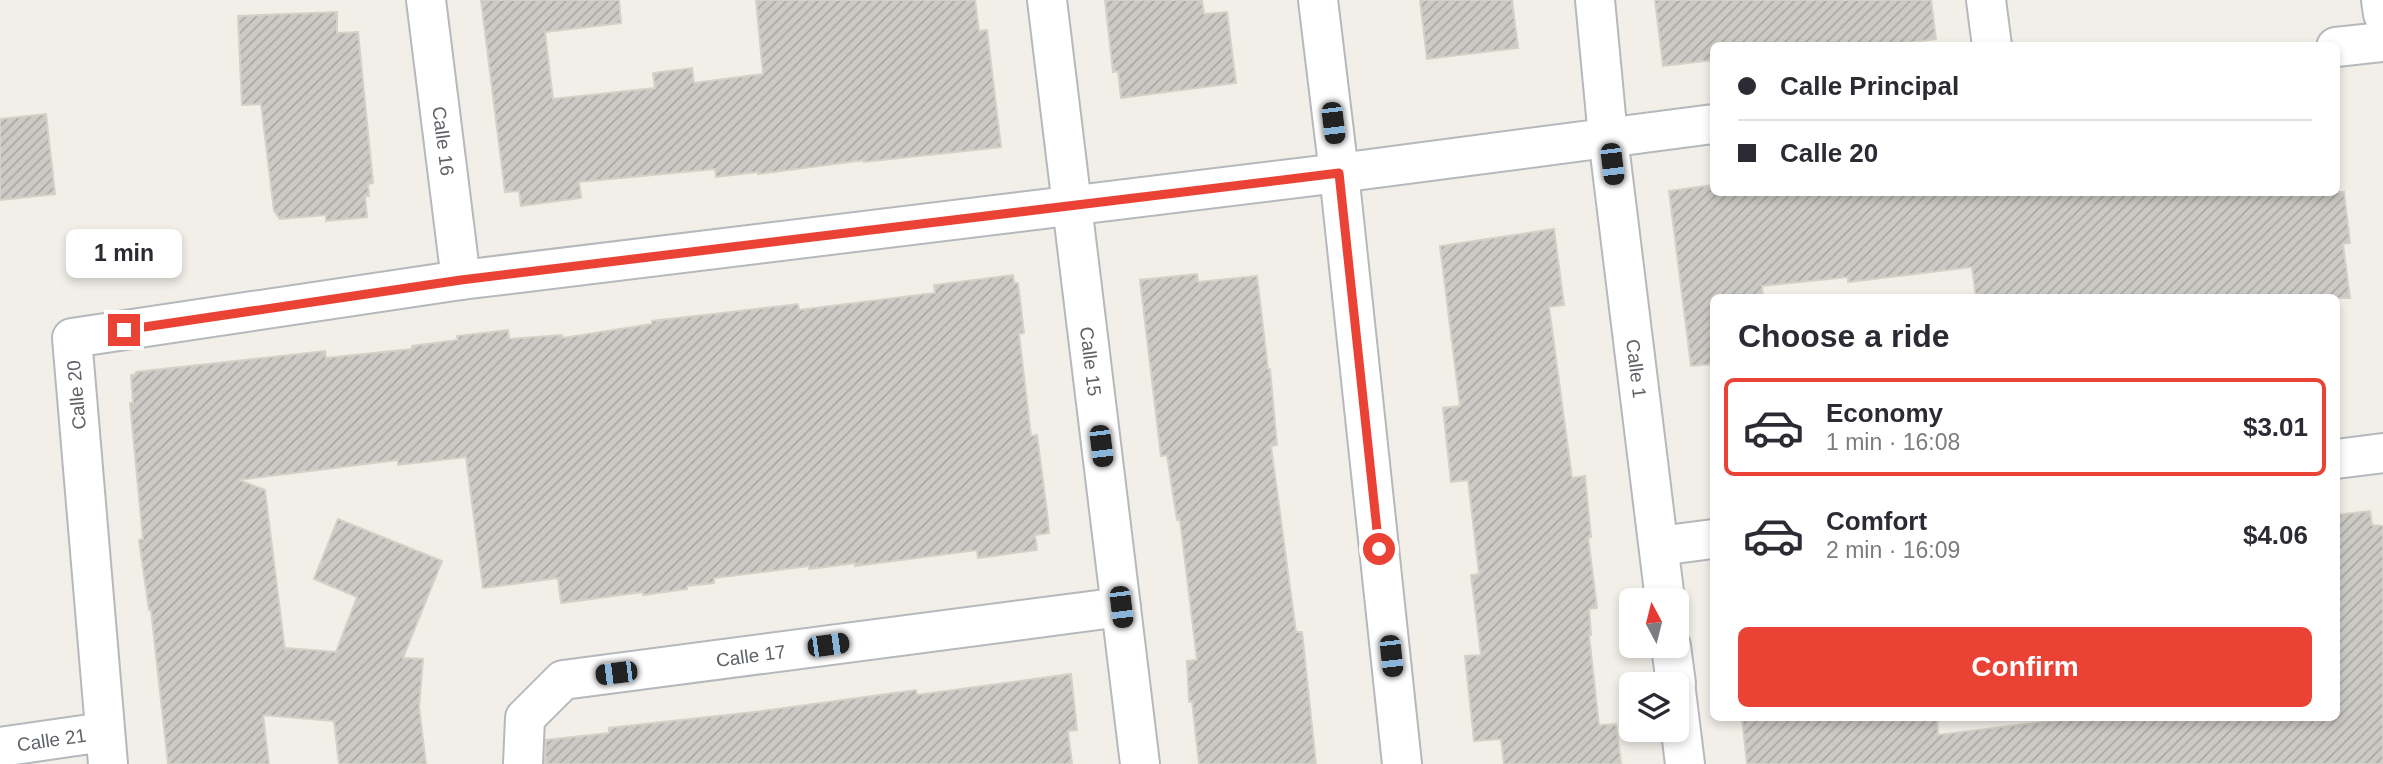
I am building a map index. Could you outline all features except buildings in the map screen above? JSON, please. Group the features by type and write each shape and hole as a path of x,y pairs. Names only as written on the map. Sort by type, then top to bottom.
{"street":[{"name":"Calle 16","path":"426,0 461,280"},
{"name":"Calle 15","path":"1047,0 1140,764"},
{"path":"1318,0 1402,764"},
{"name":"Calle 1","path":"1595,0 1608,137 1664,588"},
{"path":"1986,0 1991,42"},
{"path":"2381,0 2383,14"},
{"path":"2340,47 2383,42"},
{"path":"1339,173 1710,124"},
{"name":"Calle 20","path":"105,748 72,338 461,280 1339,173"},
{"path":"2340,458 2383,453"},
{"path":"1659,546 1710,539"},
{"name":"Calle 17","path":"523,764 525,718 563,680 1121,607"},
{"path":"1682,742 1685,764"},
{"name":"Calle 21","path":"0,747 105,748"}],"route":[{"path":"124,330 461,280 1339,173 1379,549"}]}
